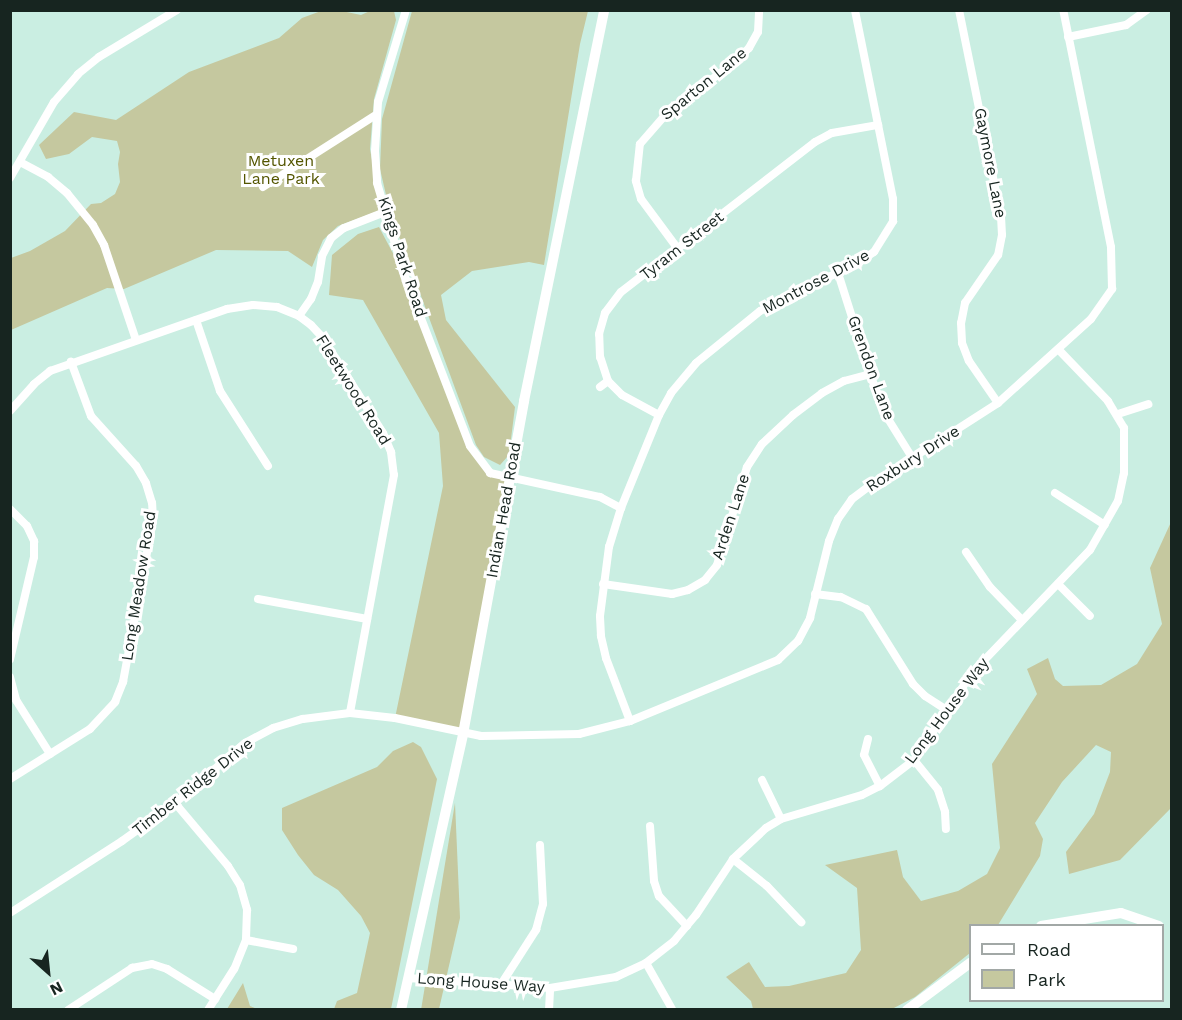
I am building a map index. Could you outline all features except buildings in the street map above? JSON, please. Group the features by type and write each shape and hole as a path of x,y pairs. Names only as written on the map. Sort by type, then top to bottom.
{"main road":[{"name":"Indian Head Road","path":"401,1010 463,734 510,479 604,10"},
{"path":"1053,924 1121,913 1155,924"},
{"path":"907,1010 969,964"}],"street":[{"path":"10,178 54,102 78,74 99,57 177,10"},
{"name":"Kings Park Road","path":"406,10 378,102 375,151 377,183 404,274 470,446 490,473 600,497 621,508"},
{"name":"Sparton Lane","path":"678,249 640,199 636,181 640,144 665,115 736,61 749,48 758,32 759,10"},
{"name":"Montrose Drive","path":"630,722 600,636 603,584 609,547 621,508 659,415 671,393 696,363 760,312 838,273 874,252 893,221 893,199 855,10"},
{"name":"Gaymore Lane","path":"959,10 1001,216 1002,235 998,255 965,303 961,323 962,344 969,361 998,403"},
{"name":"Roxbury Drive","path":"463,734 579,734 630,722 778,660 802,633 810,618 814,594 829,541 838,519 852,499 998,403 1101,307 1112,289 1113,267 1063,10"},
{"path":"1068,37 1126,25 1147,10"},
{"path":"263,187 377,114"},
{"name":"Tyram Street","path":"608,381 600,357 599,334 605,313 621,292 815,142 832,133 878,125"},
{"path":"20,162 57,184 76,202 93,225 104,245 136,340"},
{"path":"299,316 314,291 322,256 331,238 344,228 385,212"},
{"name":"Grendon Lane","path":"838,273 885,414 913,459"},
{"name":"Fleetwood Road","path":"10,411 34,384 50,371 227,309 253,304 277,307 299,316 322,337 383,433 391,452 394,475 392,496 350,713"},
{"path":"196,320 220,391 268,466"},
{"path":"1058,349 1118,414 1148,404"},
{"name":"Long Meadow Road","path":"10,779 90,729 115,702 123,682 153,520 152,503 146,483 136,465 91,416 71,362"},
{"name":"Arden Lane","path":"603,584 672,594 688,590 705,580 717,565 747,467 762,444 792,414 822,393 844,381 870,374"},
{"path":"600,387 608,381 622,395 659,415"},
{"name":"Long House Way","path":"408,978 550,988 616,977 646,963 674,941 733,859 753,838 781,819 845,801 880,786 914,760 972,673 1090,550 1105,525 1118,501 1124,473 1124,428 1118,414"},
{"path":"1055,494 1105,525"},
{"path":"10,509 27,526 34,541 34,557 10,659"},
{"path":"966,552 990,587 1022,620"},
{"path":"1058,584 1090,616"},
{"path":"814,594 847,598 867,609 913,684 925,696 948,711"},
{"path":"258,599 367,619"},
{"path":"10,677 16,700 50,754"},
{"name":"Timber Ridge Drive","path":"10,912 122,841 175,803 245,743 273,728 303,719 350,713 395,718 463,734"},
{"path":"868,739 864,755 880,786"},
{"path":"914,760 938,790 945,812 946,829"},
{"path":"762,780 781,819"},
{"path":"175,803 228,866 240,885 247,910 246,940 234,969 208,1010"},
{"path":"650,826 654,881 658,896 687,926"},
{"path":"500,986 536,930 543,904 540,845"},
{"path":"733,859 767,885 801,922"},
{"path":"246,940 293,949"},
{"path":"646,963 672,1009"},
{"path":"68,1010 132,968 152,964 167,969 215,999"},
{"path":"549,1010 550,988"}],"green space":[{"name":"Metuxen Lane Park","path":"321,11 342,11 361,15 370,11 394,11 396,20 374,99 370,149 381,210 338,226 323,240 312,267 288,251 216,250 124,289 107,288 11,330 11,258 30,251 65,231 91,204 101,203 115,194 120,182 118,164 120,152 117,141 92,137 69,154 46,159 39,145 74,112 116,120 189,72 279,38 302,18"},
{"path":"412,11 588,11 580,44 544,265 529,262 472,271 441,295 446,320 515,407 509,455 500,465 484,457 476,445 390,212 380,169 382,119"},
{"path":"379,227 404,274 470,446 490,473 510,479 463,734 395,718 443,486 439,433 363,300 329,295 332,255 358,234"},
{"path":"1171,522 1171,808 1120,860 1069,874 1066,852 1094,814 1110,772 1111,752 1096,745 1062,782 1035,823 1043,839 1040,856 999,924 969,924 969,954 915,997 892,1009 753,1009 751,1001 726,977 749,962 765,987 789,986 846,973 861,950 857,888 825,865 897,850 903,877 921,901 958,891 987,874 1000,848 992,764 1037,694 1027,669 1048,658 1055,679 1063,686 1101,685 1137,664 1162,624 1150,568"},
{"path":"413,742 421,747 437,779 391,1009 334,1009 337,1001 357,993 370,933 361,916 338,890 314,875 298,855 282,830 282,808 377,767 393,751"},
{"path":"455,803 460,918 439,1009 421,1010"},
{"path":"243,983 250,1006 257,1009 227,1009"}]}
